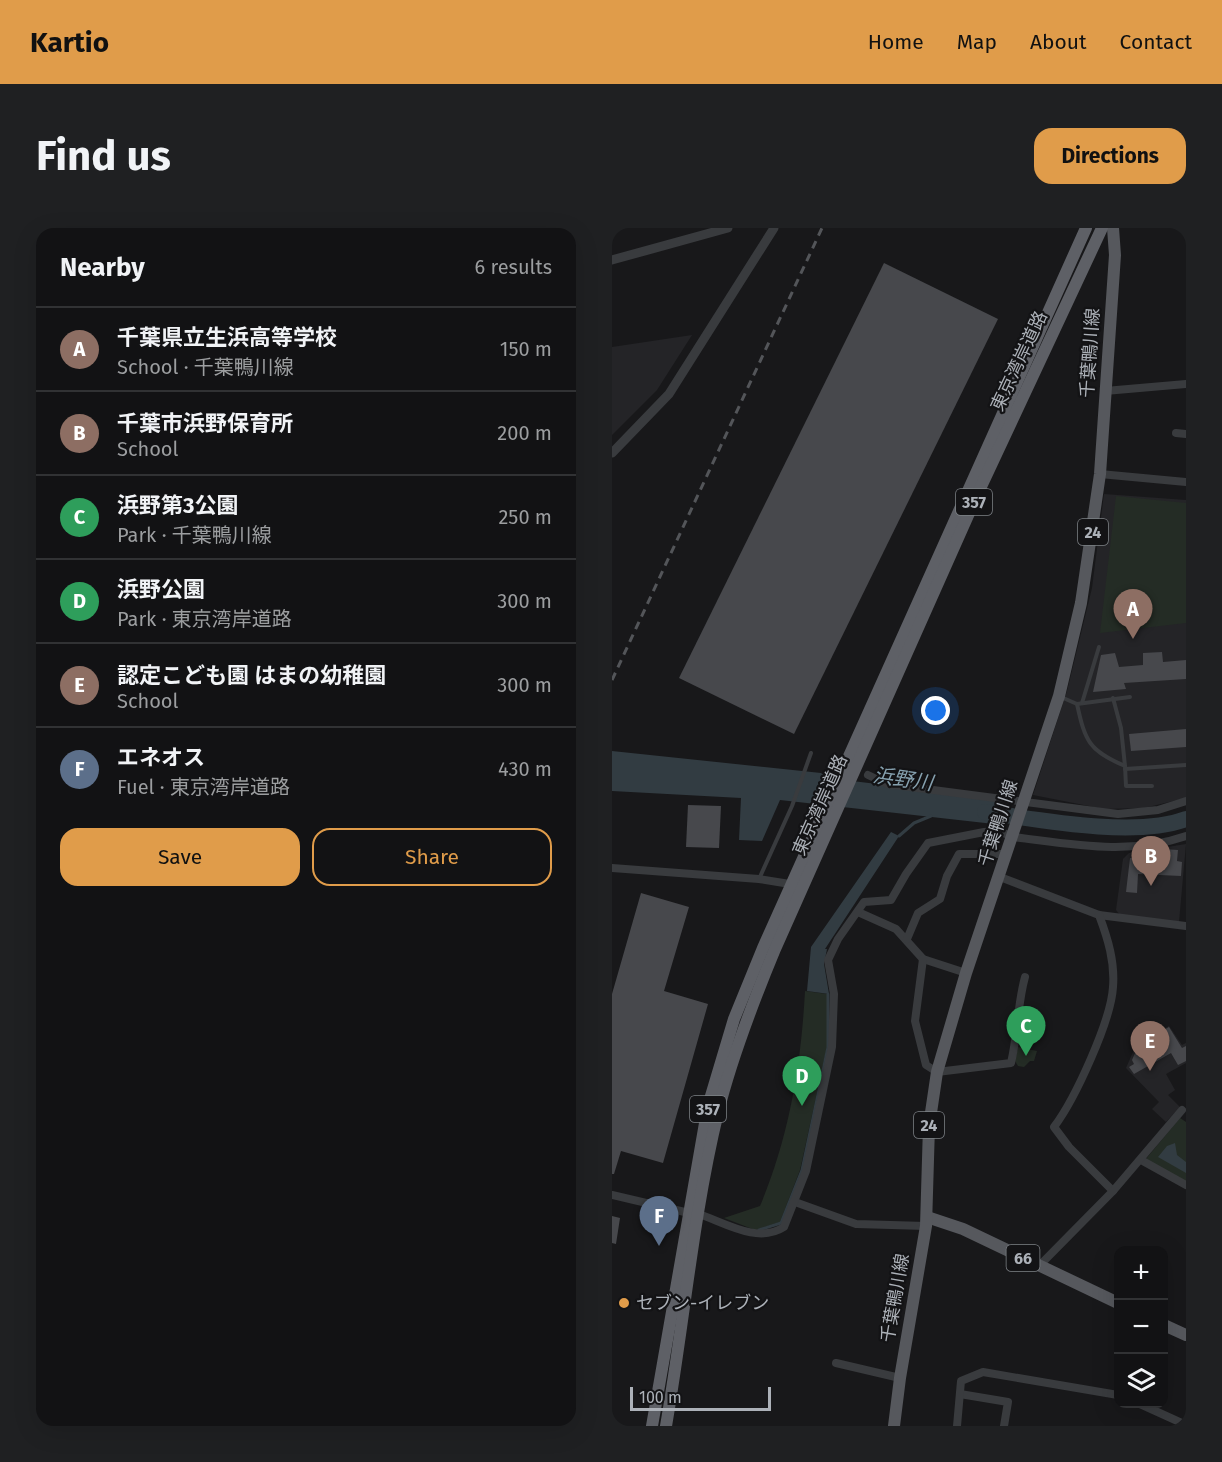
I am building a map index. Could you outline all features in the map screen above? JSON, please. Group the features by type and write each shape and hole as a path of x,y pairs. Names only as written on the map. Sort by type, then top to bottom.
{"highway":[{"name":"東京湾岸道路","path":"846,778 1086,228"},
{"name":"東京湾岸道路","path":"652,1426 694,1214 717,1114 754,998 831,811 1034,370 1102,228"},
{"name":"東京湾岸道路","path":"666,1426 694,1214"}],"main road":[{"name":"千葉鴨川線","path":"894,1426 926,1221 929,1126 937,1072 966,974 1059,696 1081,603 1100,474 1115,255 1113,228"},
{"name":"66","path":"926,1221 963,1229 1114,1301"},
{"path":"1168,1327 1186,1335"}],"street":[{"path":"612,260 728,228"},
{"path":"612,453 669,394 774,228"},
{"path":"1115,255 1119,228"},
{"path":"1105,391 1186,384"},
{"path":"1176,433 1186,434"},
{"path":"1100,474 1186,482"},
{"path":"868,775 887,784 1118,814 1158,810 1186,801"},
{"path":"612,1195 694,1214 744,1231 767,1234 784,1227 806,1171 832,1047 834,994 828,960 837,939 864,902 891,900 928,843 999,831 1104,849 1131,847 1186,836"},
{"path":"907,939 918,913 940,899 947,876 959,854 1008,854"},
{"path":"612,868 759,879 799,886"},
{"path":"1000,877 1099,915 1186,926"},
{"path":"858,912 896,929 923,959 966,974"},
{"path":"1099,915 1109,943 1113,968 1112,996 1081,1082 1054,1127 1069,1147 1113,1191"},
{"path":"923,959 915,1022 926,1065 937,1072 1011,1063 1018,1033 1017,1005 1024,977"},
{"path":"1039,1266 1113,1191 1182,1110"},
{"path":"1141,1160 1186,1185"},
{"path":"795,1202 856,1224 926,1221"},
{"path":"836,1363 900,1378"},
{"path":"957,1426 961,1381 983,1372 1114,1394"},
{"path":"960,1394 1008,1402 1004,1426"},
{"path":"1149,1408 1186,1425"}],"lane":[{"path":"1082,703 1099,646"},
{"path":"1059,696 1077,704 1130,697"},
{"path":"1113,698 1121,728 1126,786 1152,786"},
{"path":"1077,704 1083,734 1102,756 1125,768 1186,765"},
{"path":"759,879 792,806 811,753"}],"shaded area":[{"path":"692,335 657,390 612,435 612,347"},
{"path":"1104,494 1186,500 1186,798 1144,808 1104,809 1033,795 1067,691 1092,588"},
{"path":"1116,496 1186,503 1186,623 1100,633"},
{"path":"612,751 821,773 827,778 1011,800 1003,825 780,800 762,841 739,840 741,798 612,791"},
{"path":"891,832 899,836 825,949 827,949 824,964 829,994 807,991 811,947"},
{"path":"1186,844 1179,922 1120,915 1116,910 1123,859 1129,853"},
{"path":"805,991 827,994 827,1047 800,1170 780,1222 755,1230 724,1218 760,1206 770,1180 786,1127 797,1074"},
{"path":"1169,1026 1182,1045 1186,1043 1186,1063 1166,1074 1175,1090 1168,1095 1180,1107 1166,1122 1152,1109 1159,1102 1126,1068 1136,1045"},
{"path":"1018,1047 1037,1051 1034,1061 1030,1061 1024,1067 1018,1066 1015,1061"},
{"path":"1180,1118 1186,1122 1186,1182 1145,1160"},
{"path":"1175,1143 1177,1155 1186,1162 1186,1173 1158,1157 1167,1146"}],"building":[{"path":"884,263 998,319 794,734 679,678"},
{"path":"1162,652 1163,662 1186,660 1186,679 1124,683 1126,689 1093,692 1101,655 1115,653 1119,667 1143,665 1143,653"},
{"path":"1186,729 1186,747 1131,751 1129,734"},
{"path":"688,805 721,806 719,848 686,847"},
{"path":"1163,849 1178,850 1177,861 1182,862 1181,876 1138,874 1137,893 1126,892 1130,858 1147,860 1148,854 1162,855"},
{"path":"641,893 689,907 664,991 708,1004 663,1163 621,1151 614,1174 612,1174 612,994"},
{"path":"1169,1027 1182,1048 1186,1046 1186,1061 1178,1065 1171,1053 1134,1074 1129,1067 1134,1064 1132,1060 1139,1044"},
{"path":"612,1216 620,1218 616,1244 612,1243"}],"waterway":[{"name":"浜野川","path":"985,812 1059,823 1115,827 1141,827 1186,819"},
{"path":"899,836 914,823 931,816"},
{"path":"759,1230 781,1223 802,1170 828,1047 828,994"}],"railway":[{"path":"612,680 822,228"}],"place":[{"name":"千葉県立生浜高等学校","path":"1133,639"},
{"name":"千葉市浜野保育所","path":"1151,886"},
{"name":"浜野第3公園","path":"1026,1056"},
{"name":"認定こども園 はまの幼稚園","path":"1150,1071"},
{"name":"浜野公園","path":"802,1106"},
{"name":"エネオス","path":"659,1246"},
{"name":"セブン-イレブン","path":"624,1303"}]}
